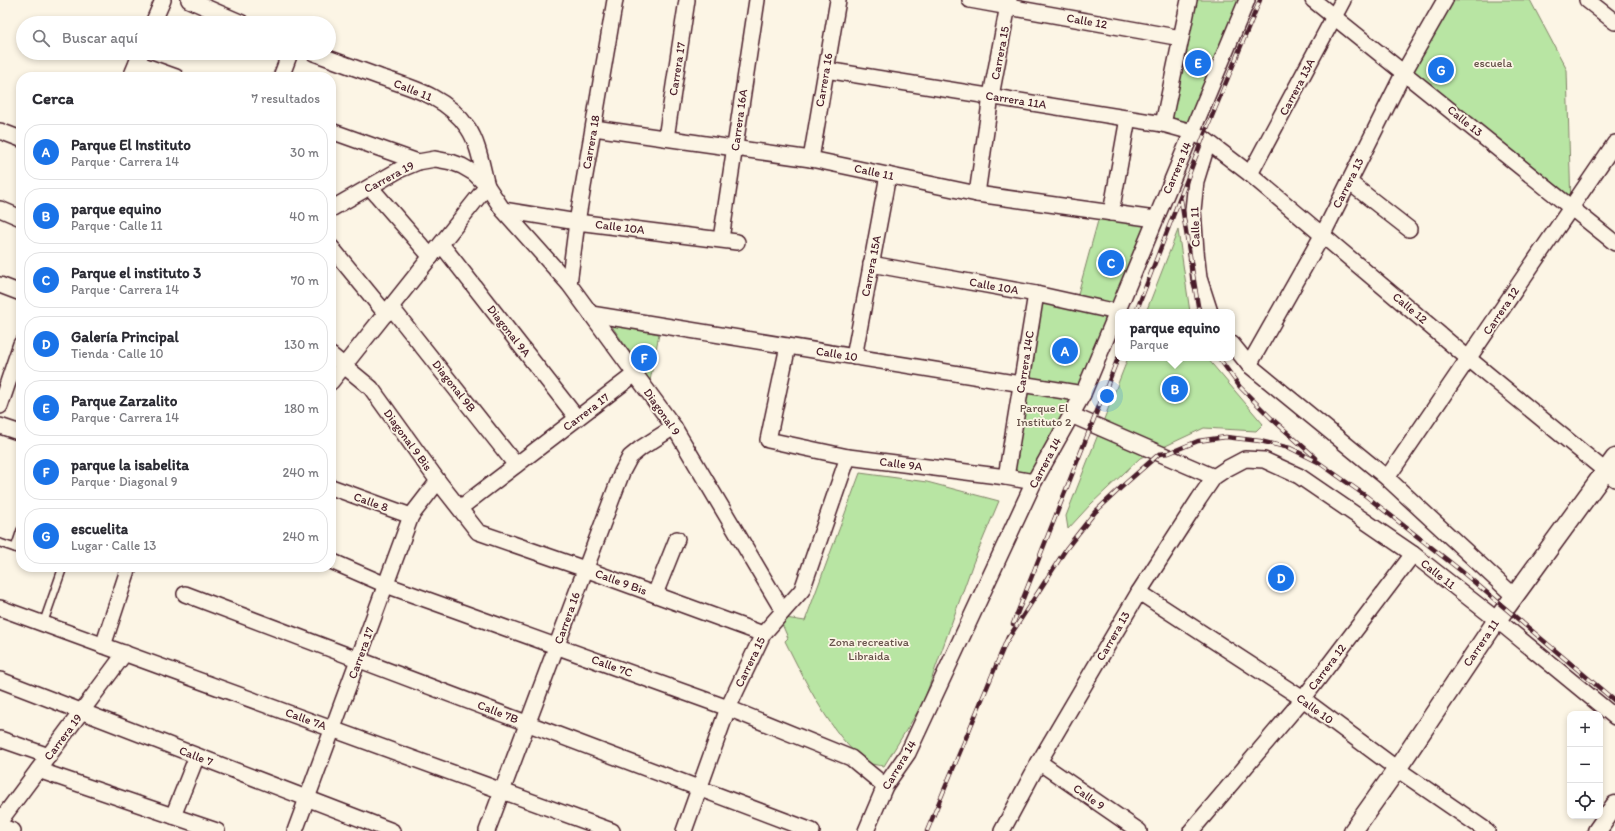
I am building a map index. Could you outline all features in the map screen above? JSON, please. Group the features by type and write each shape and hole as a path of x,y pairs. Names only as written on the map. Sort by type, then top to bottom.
{"street":[{"path":"156,16 163,0"},
{"path":"189,0 226,16"},
{"name":"Carrera 18","path":"569,284 577,222 615,0"},
{"name":"Carrera 17","path":"666,138 687,0"},
{"name":"Carrera 16A","path":"721,239 757,0"},
{"name":"Carrera 16","path":"811,159 838,0"},
{"name":"Calle 12","path":"970,0 1009,4 1181,38"},
{"path":"1163,124 1189,0"},
{"name":"Carrera 14","path":"1118,309 1155,219 1201,137 1247,0"},
{"name":"Calle 13","path":"1313,0 1615,243"},
{"name":"Carrera 13A","path":"1250,174 1343,0"},
{"name":"Carrera 13","path":"1250,365 1323,234 1404,72 1445,0"},
{"path":"1587,0 1615,22"},
{"name":"Carrera 15","path":"977,194 991,96 1009,4"},
{"path":"283,72 287,60"},
{"name":"Calle 11","path":"334,60 426,93 446,105 469,129 487,186"},
{"path":"136,64 161,72"},
{"name":"Carrera 11A","path":"826,70 1163,124 1201,137"},
{"path":"1111,213 1128,118"},
{"name":"Calle 11","path":"594,128 811,159 977,194 1155,219"},
{"path":"0,131 16,137"},
{"path":"336,133 418,162"},
{"name":"Calle 11","path":"1201,137 1193,210 1199,278 1209,309"},
{"name":"Calle 12","path":"1201,137 1250,174 1323,234 1469,358 1612,470"},
{"name":"Carrera 12","path":"1387,478 1615,142"},
{"name":"Carrera 19","path":"336,202 418,162 435,159 451,162"},
{"name":"Diagonal 9","path":"451,162 474,173 487,186 503,210 569,284 674,427 783,611"},
{"name":"Carrera 15A","path":"854,357 888,175"},
{"path":"1349,182 1409,229"},
{"path":"370,186 431,257"},
{"path":"336,376 487,186"},
{"path":"0,209 16,216"},
{"name":"Calle 10A","path":"503,210 577,222 736,242"},
{"name":"Diagonal 9A","path":"441,244 577,418"},
{"name":"Diagonal 9B","path":"336,252 389,310 516,465"},
{"name":"Calle 10A","path":"871,264 1036,294 1115,312"},
{"path":"0,285 16,291"},
{"name":"Carrera 14C","path":"1006,477 1036,294"},
{"name":"Calle 10","path":"591,314 1083,394"},
{"name":"Carrera 14","path":"866,831 885,786 908,753 1034,482 1083,394 1115,317"},
{"name":"Calle 9A","path":"788,346 768,440 848,457 1006,477 1034,482"},
{"path":"1235,348 1250,365 1387,478 1514,596"},
{"name":"Diagonal 9 Bis","path":"336,359 371,388 438,481 478,532"},
{"path":"0,406 16,373"},
{"name":"Carrera 17","path":"460,508 635,374"},
{"path":"1071,415 1214,478"},
{"path":"0,426 16,431"},
{"name":"Carrera 16","path":"487,831 622,472 630,457 641,448 674,427"},
{"name":"Carrera 15","path":"684,831 728,708 762,634 802,590 848,457"},
{"name":"Calle 11","path":"1245,459 1264,460 1299,476 1413,554 1497,620 1615,717"},
{"name":"Carrera 13","path":"1002,831 1039,762 1139,592 1199,499 1214,478 1226,469 1245,459"},
{"name":"Carrera 11","path":"1353,831 1397,769 1514,596 1612,470"},
{"name":"Carrera 17","path":"295,831 411,516 438,481"},
{"name":"Calle 8","path":"336,489 411,516"},
{"name":"Calle 9 Bis","path":"478,532 655,594 762,634"},
{"path":"655,594 678,539"},
{"name":"Carrera 12","path":"1191,831 1303,699 1413,554"},
{"name":"Calle 7C","path":"336,563 386,585 728,708 851,758 885,786"},
{"path":"103,646 127,572"},
{"name":"Calle 10","path":"1139,592 1303,699 1397,769 1487,831"},
{"name":"Calle 7B","path":"185,594 812,831"},
{"name":"Calle 7A","path":"0,608 612,831"},
{"name":"Carrera 19","path":"3,813 49,756 125,653"},
{"name":"Calle 7","path":"0,680 392,831"},
{"path":"0,740 49,756"},
{"path":"173,816 197,756"},
{"name":"Calle 9","path":"1039,762 1139,831"},
{"path":"38,770 217,831"},
{"path":"1596,831 1615,805"},
{"path":"0,826 12,831"}],"lane":[{"path":"0,543 16,548"},
{"path":"43,624 61,572"}],"green space":[{"path":"1189,0 1247,0 1190,133 1165,126"},
{"name":"escuela","path":"1445,0 1530,0 1567,70 1571,207 1404,72"},
{"name":"Parque El Instituto 2","path":"1099,217 1148,225 1118,309 1115,309 1115,317 1034,482 1006,477 1038,296 1076,301"},
{"path":"1178,230 1190,309 1147,309"},
{"path":"611,325 659,334 650,381"},
{"path":"1127,361 1210,361 1263,424 1256,431 1204,428 1140,458 1091,504 1068,529 1066,516"},
{"name":"Zona recreativa Libraida","path":"860,473 927,482 999,501 973,563 923,703 884,766 866,762 842,738 830,723 785,641 788,638 779,617 805,621"}],"railway":[{"path":"1137,309 1203,138 1260,0"},
{"path":"1181,200 1199,309"},
{"path":"1013,624 1117,361"},
{"path":"1221,361 1240,387 1271,418 1316,458"},
{"path":"1006,642 1066,549 1095,512 1126,483 1159,454 1169,453 1198,441 1226,437 1260,441 1290,448 1318,462 1366,496 1460,570 1615,701"},
{"path":"927,831 1008,637"}],"place":[{"name":"Parque Zarzalito","path":"1198,63"},
{"name":"escuelita","path":"1441,70"},
{"name":"Parque el instituto 3","path":"1111,263"},
{"name":"Parque El Instituto","path":"1065,351"},
{"name":"parque la isabelita","path":"644,358"},
{"name":"parque equino","path":"1175,389"},
{"name":"Galería Principal","path":"1281,578"}]}
